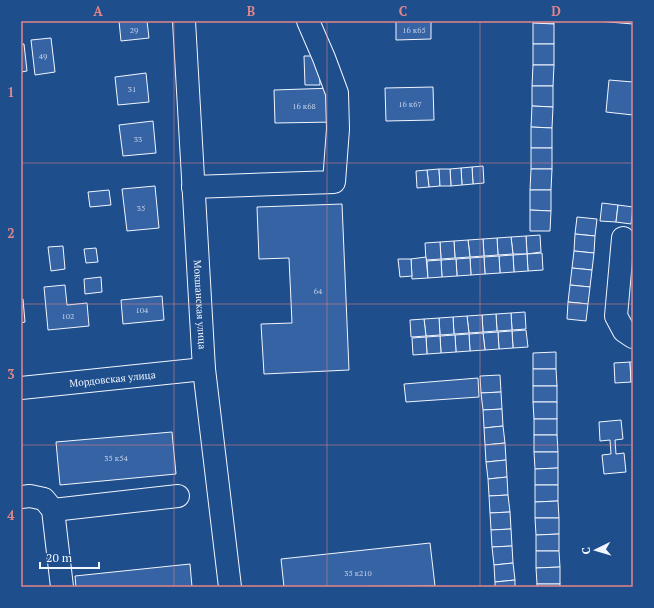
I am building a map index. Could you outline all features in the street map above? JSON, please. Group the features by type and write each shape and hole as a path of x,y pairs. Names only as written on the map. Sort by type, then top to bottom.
{"street":[{"name":"Мокшанская улица","path":"184,21 204,369 230,587"},
{"path":"193,187 334,182 338,129 337,93 308,21"},
{"path":"623,238 616,316 624,331 633,338"},
{"name":"Мордовская улица","path":"21,388 204,369"},
{"path":"21,497 30,496 44,499 53,510 62,587"},
{"path":"53,510 178,496"}],"building":[{"path":"119,21 147,21 149,38 121,41"},
{"path":"396,21 431,21 431,39 396,40"},
{"path":"533,21 554,21 554,24 533,23"},
{"path":"597,21 633,21 633,24"},
{"path":"533,23 554,24 554,44 533,44"},
{"path":"51,38 55,72 35,75 31,40"},
{"path":"21,44 24,44 27,71 21,72"},
{"path":"533,44 554,44 554,65 533,65"},
{"path":"304,56 319,56 320,85 305,85"},
{"path":"533,65 554,65 553,86 532,86"},
{"path":"146,73 149,102 118,105 115,77"},
{"path":"609,80 633,82 633,115 606,112"},
{"path":"532,86 553,86 553,107 532,106"},
{"path":"433,87 434,120 386,121 385,88"},
{"path":"334,88 335,122 275,123 274,90"},
{"path":"532,106 553,107 552,128 531,127"},
{"path":"153,121 156,153 123,156 119,125"},
{"path":"531,127 552,128 552,148 531,148"},
{"path":"531,148 552,148 552,169 531,169"},
{"path":"483,166 484,183 473,184 472,167"},
{"path":"472,167 473,184 462,185 461,168"},
{"path":"461,168 462,185 451,186 450,169"},
{"path":"439,169 440,186 429,187 427,170"},
{"path":"439,169 450,169 451,186 440,186"},
{"path":"531,169 552,169 551,190 530,190"},
{"path":"427,170 429,187 417,188 416,171"},
{"path":"155,186 159,228 127,231 122,189"},
{"path":"109,190 111,205 90,207 88,192"},
{"path":"530,190 551,190 551,211 530,210"},
{"path":"602,203 618,205 616,222 600,221"},
{"path":"342,204 349,370 264,374 261,324 292,323 289,258 259,259 257,207"},
{"path":"618,205 633,207 631,224 616,222"},
{"path":"530,210 551,211 550,231 530,231"},
{"path":"577,217 597,219 595,236 575,234"},
{"path":"575,234 595,236 594,253 574,251"},
{"path":"540,235 541,252 527,254 526,236"},
{"path":"526,236 527,254 513,254 511,237"},
{"path":"511,237 513,254 498,255 497,238"},
{"path":"497,238 498,255 484,256 483,239"},
{"path":"483,239 484,256 470,257 468,240"},
{"path":"468,240 470,257 455,258 454,241"},
{"path":"454,241 455,258 441,259 440,242"},
{"path":"440,242 441,259 426,260 425,243"},
{"path":"63,246 65,269 51,271 48,247"},
{"path":"96,248 98,262 86,263 84,249"},
{"path":"574,251 594,253 592,270 572,268"},
{"path":"542,253 543,270 528,271 527,254"},
{"path":"527,254 528,271 514,272 513,255"},
{"path":"513,255 514,272 500,273 499,256"},
{"path":"499,256 500,273 485,274 484,257"},
{"path":"426,257 428,278 412,279 411,259"},
{"path":"484,257 485,274 471,275 470,258"},
{"path":"470,258 471,275 457,276 456,259"},
{"path":"398,259 411,259 412,276 400,277"},
{"path":"456,259 457,276 442,277 441,260"},
{"path":"441,260 442,277 428,278 427,261"},
{"path":"572,268 592,270 590,287 570,285"},
{"path":"101,277 102,292 85,294 84,279"},
{"path":"65,285 67,305 87,303 89,326 48,330 44,287"},
{"path":"570,285 590,287 588,304 568,302"},
{"path":"162,296 164,320 123,324 121,300"},
{"path":"21,299 23,299 25,322 21,323"},
{"path":"568,302 588,304 586,321 567,319"},
{"path":"525,312 526,329 512,330 511,313"},
{"path":"511,313 512,330 497,331 496,314"},
{"path":"496,314 497,331 483,332 482,315"},
{"path":"482,315 483,332 469,333 467,316"},
{"path":"467,316 469,333 454,334 453,317"},
{"path":"453,317 454,334 440,335 439,318"},
{"path":"439,318 440,335 426,336 424,319"},
{"path":"424,319 426,336 411,337 410,320"},
{"path":"526,330 528,347 513,348 512,331"},
{"path":"512,331 513,348 499,349 498,332"},
{"path":"498,332 499,349 485,350 483,333"},
{"path":"483,333 485,350 470,351 469,334"},
{"path":"469,334 470,351 456,352 455,335"},
{"path":"455,335 456,352 441,353 440,336"},
{"path":"440,336 441,353 427,354 426,337"},
{"path":"426,337 427,354 413,355 412,338"},
{"path":"556,352 556,369 533,369 533,353"},
{"path":"630,362 631,382 615,383 614,363"},
{"path":"630,362 633,362 633,382 631,382"},
{"path":"533,369 556,369 557,386 533,386"},
{"path":"500,375 501,392 481,393 480,376"},
{"path":"478,378 479,397 406,402 404,384"},
{"path":"533,386 557,386 557,402 533,402"},
{"path":"501,392 502,409 483,410 481,393"},
{"path":"533,402 557,402 557,419 534,419"},
{"path":"502,409 503,426 484,428 483,410"},
{"path":"534,419 557,419 557,435 534,435"},
{"path":"621,420 623,439 615,440 616,454 624,453 626,472 604,474 602,455 611,454 610,440 600,441 599,422"},
{"path":"503,426 505,443 485,445 484,428"},
{"path":"172,432 176,474 60,485 56,442"},
{"path":"534,435 557,435 558,452 534,452"},
{"path":"505,443 506,460 486,462 485,445"},
{"path":"534,452 558,452 558,468 535,469"},
{"path":"506,460 507,477 488,479 486,462"},
{"path":"558,468 558,485 535,485 535,469"},
{"path":"507,477 508,495 489,496 488,479"},
{"path":"535,485 558,485 558,501 535,502"},
{"path":"508,495 510,512 490,513 489,496"},
{"path":"558,501 559,518 535,518 535,502"},
{"path":"510,512 511,529 491,530 490,513"},
{"path":"535,518 559,518 559,534 536,535"},
{"path":"511,529 512,546 492,547 491,530"},
{"path":"559,534 559,551 536,551 536,535"},
{"path":"430,543 435,586 284,587 281,559"},
{"path":"512,546 513,563 494,565 492,547"},
{"path":"536,551 559,551 560,567 536,568"},
{"path":"513,563 515,580 495,582 494,565"},
{"path":"190,564 192,587 76,587 75,576"},
{"path":"560,567 560,584 537,584 536,568"},
{"path":"515,580 515,587 495,587 495,582"},
{"path":"537,584 560,584 560,587 537,587"}]}
